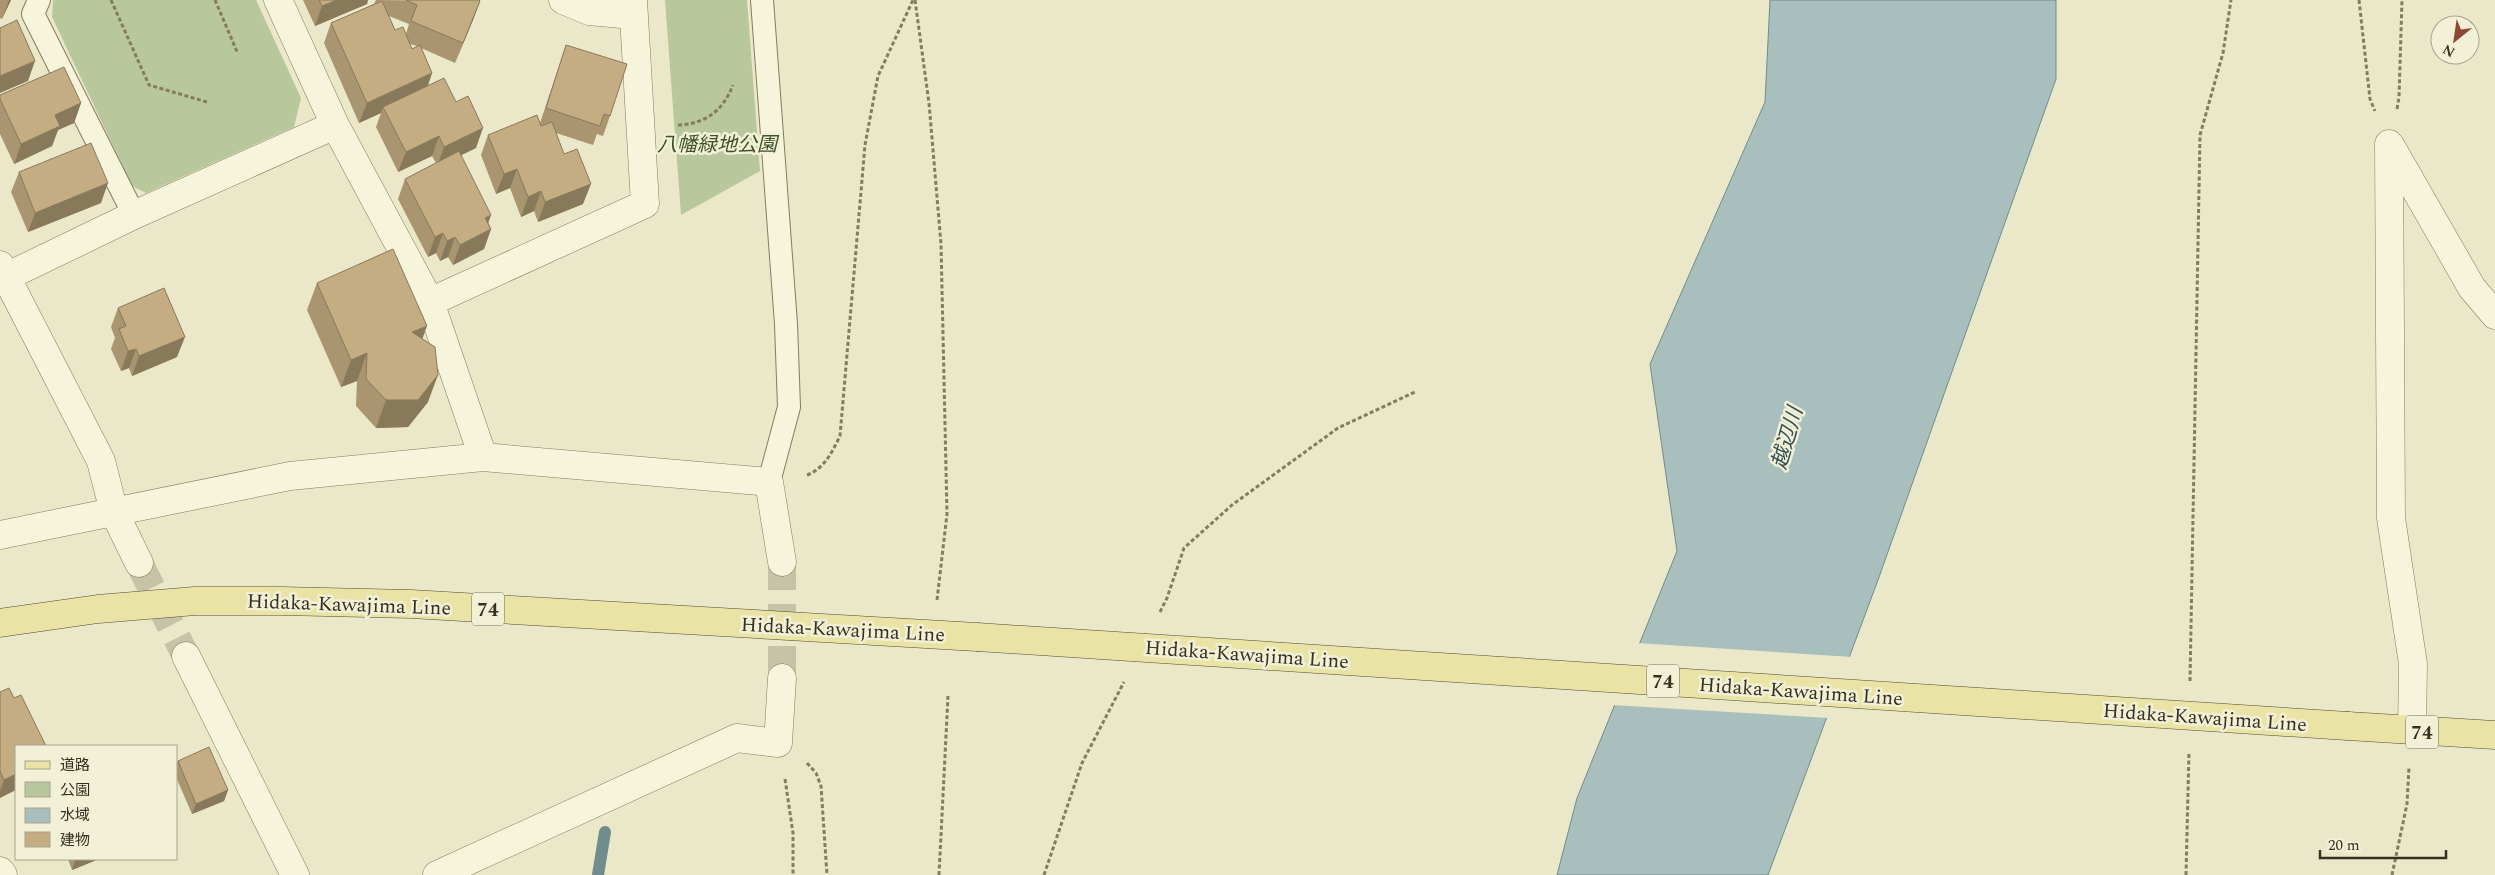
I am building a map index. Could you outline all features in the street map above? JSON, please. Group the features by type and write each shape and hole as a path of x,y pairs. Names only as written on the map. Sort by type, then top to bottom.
{"main road":[{"name":"Hidaka-Kawajima Line","path":"0,623 98,609 195,601 282,601 421,605 977,637 2495,735"}],"street":[{"path":"278,0 335,125 430,302 483,457"},
{"path":"430,302 645,204 633,7 589,11 563,0"},
{"path":"140,563 114,512 101,461 3,271 134,216 335,125"},
{"path":"2389,144 2472,288 2495,315"},
{"path":"2389,144 2391,518 2413,664 2412,731"},
{"path":"0,535 290,476 483,457 769,482 782,562"},
{"path":"186,656 294,875"},
{"path":"437,875 737,738 778,743 782,678"},
{"path":"0,871 3,875"}],"lane":[{"path":"39,0 33,14 134,216"},
{"path":"762,0 786,324 789,407 769,482"}],"path":[{"path":"111,0 149,84 207,102"},
{"path":"215,0 238,54"},
{"path":"769,482 795,479 815,472 830,457 840,436 865,145 878,76 914,0"},
{"path":"914,0 930,112 942,244 947,514 936,608"},
{"path":"2190,685 2200,135 2223,53 2231,0"},
{"path":"2359,0 2370,99 2389,144"},
{"path":"2389,144 2399,97 2402,0"},
{"path":"675,125 692,125 713,115 728,98 736,76"},
{"path":"1158,615 1167,598 1184,548 1232,505 1338,428 1415,392"},
{"path":"1044,875 1082,763 1127,676"},
{"path":"939,875 948,696"},
{"path":"2392,875 2407,804 2412,731"},
{"path":"778,743 793,833 793,875"},
{"path":"778,743 799,753 816,773 821,786 827,875"},
{"path":"2186,875 2189,745"}],"green space":[{"path":"53,0 256,0 301,98 294,127 146,193 132,186 52,17"},
{"name":"八幡緑地公園","path":"665,0 747,0 760,171 681,215"}],"water":[{"name":"越辺川","path":"1770,0 2056,0 2056,79 1878,580 1768,875 1557,875 1577,798 1677,551 1650,364 1765,102"}],"pier":[{"path":"1637,643 1852,657 1829,718 1612,705"}],"building":[{"path":"319,0 337,0 322,6"},
{"path":"406,0 480,1 463,43 411,21 417,5"},
{"path":"382,1 395,30 403,27 412,49 420,45 432,73 367,103 331,23"},
{"path":"17,20 35,61 0,76 0,28"},
{"path":"566,45 627,64 610,116 604,114 600,126 546,108"},
{"path":"64,67 81,103 55,115 60,126 21,144 0,99 0,95"},
{"path":"444,78 456,102 468,96 483,128 444,147 439,136 406,152 383,107"},
{"path":"537,115 541,126 552,122 564,154 577,149 591,184 545,202 541,191 528,197 517,169 504,174 488,135"},
{"path":"91,143 108,183 35,213 19,172"},
{"path":"459,151 491,215 485,218 491,229 460,245 455,237 447,241 443,233 435,237 405,179"},
{"path":"393,249 427,326 412,332 435,347 438,375 418,400 386,400 366,379 367,353 351,360 317,283"},
{"path":"164,288 185,337 139,356 136,349 128,351 119,329 126,326 118,308"},
{"path":"9,688 14,698 21,695 46,745 15,745 15,774 4,780 0,771 0,692"},
{"path":"209,747 228,790 196,804 178,761"}],"waterway":[{"path":"598,875 605,832"}],"tunnel":[{"path":"782,562 782,678"},
{"path":"139,563 186,656"}]}
